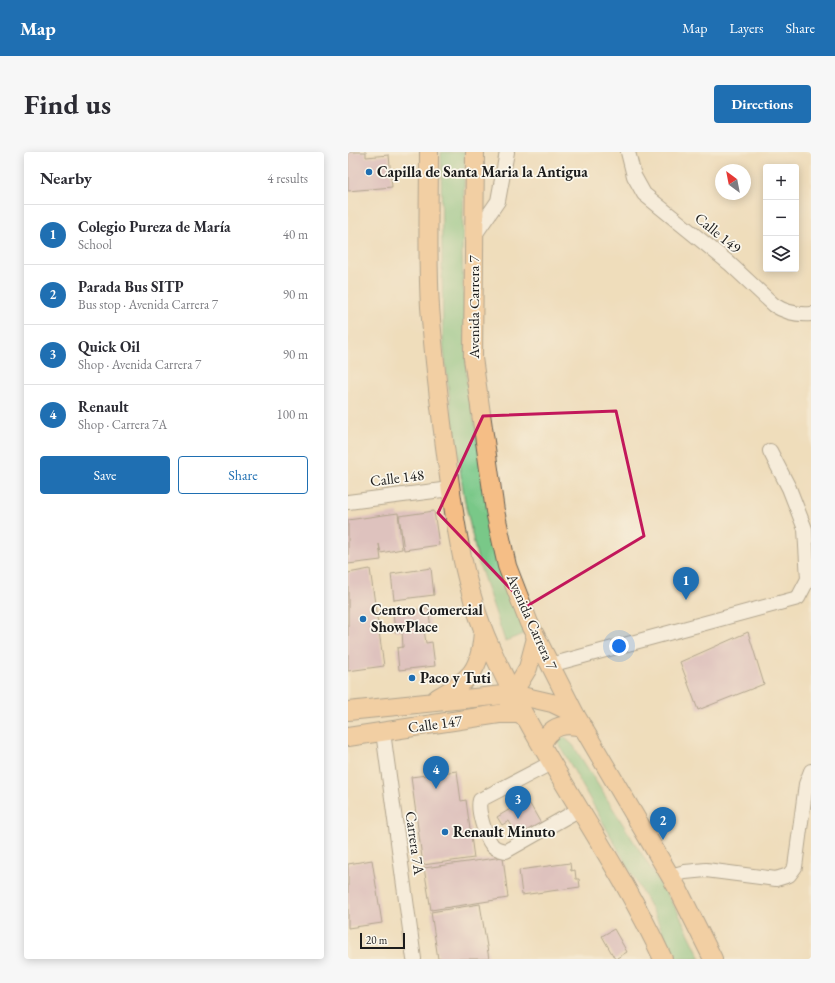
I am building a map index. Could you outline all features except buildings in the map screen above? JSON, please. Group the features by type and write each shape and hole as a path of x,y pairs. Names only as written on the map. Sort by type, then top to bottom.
{"main road":[{"path":"429,152 430,306 437,384 450,489 467,577 483,629 513,694 643,920 663,959"},
{"name":"Avenida Carrera 7","path":"475,152 473,358 500,539 507,566 519,601 536,638 579,721 670,876 698,927 713,959"},
{"path":"430,701 458,685 473,672 480,658 483,629"},
{"path":"492,716 513,694 528,668 536,638"},
{"name":"Calle 147","path":"348,710 513,694 545,701 579,721"},
{"name":"Calle 147","path":"348,737 509,713 526,718"},
{"path":"542,744 546,736 553,728 579,721"}],"street":[{"path":"474,236 498,201 507,152"},
{"name":"Calle 149","path":"628,152 638,186 651,202 729,263 781,310 796,314 811,314"},
{"path":"550,665 798,598 808,579 808,528 770,451"},
{"name":"Calle 148","path":"348,502 450,489"},
{"name":"Carrera 7A","path":"383,732 414,959"},
{"path":"553,762 480,800 478,811 491,845 498,850 506,851 580,809"},
{"path":"670,876 685,872 706,870 776,879 789,875 795,867 806,784 811,772"}],"highlighted area":[{"path":"616,411 644,536 527,606 438,513 483,416"}],"green space":[{"path":"441,152 465,152 462,254 467,384 482,463 523,618 524,634 505,641 478,561 465,502 452,418 443,343"},
{"path":"554,735 565,738 573,745 677,910 701,959 674,959 656,917"}],"place":[{"name":"Capilla de Santa Maria la Antigua","path":"369,172"},
{"name":"Colegio Pureza de María","path":"686,600"},
{"name":"Centro Comercial ShowPlace","path":"363,619"},
{"name":"Paco y Tuti","path":"412,678"},
{"name":"Renault","path":"436,789"},
{"name":"Quick Oil","path":"518,819"},
{"name":"Renault Minuto","path":"445,832"},
{"name":"Parada Bus SITP","path":"663,840"}]}
